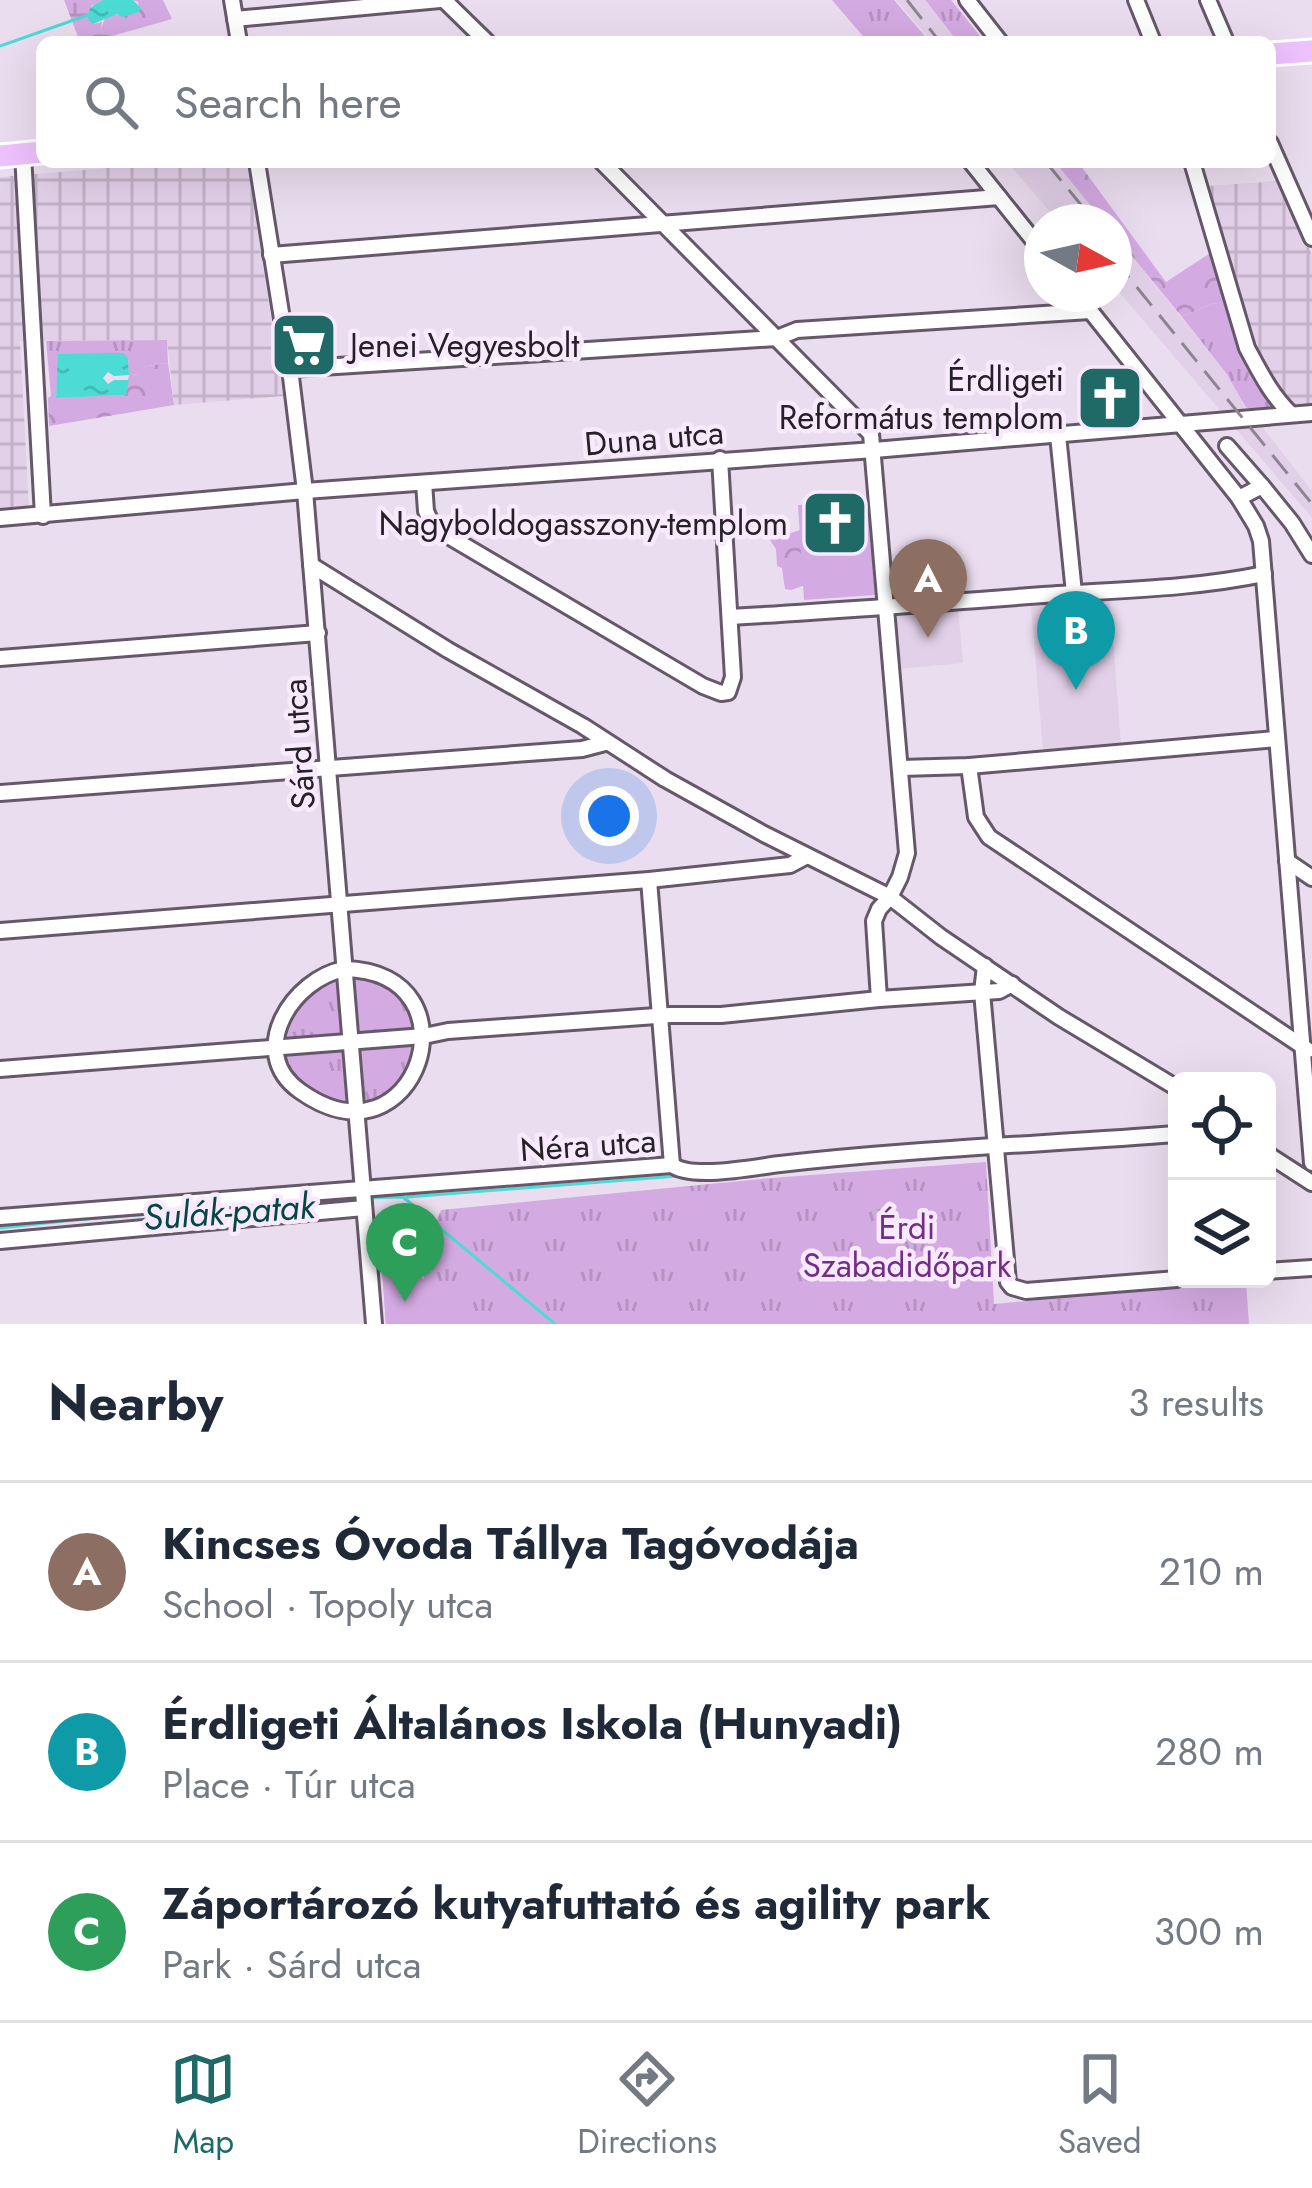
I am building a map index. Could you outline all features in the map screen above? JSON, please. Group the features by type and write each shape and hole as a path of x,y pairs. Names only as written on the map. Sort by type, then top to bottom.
{"main road":[{"path":"1276,54 1312,51"}],"street":[{"path":"232,0 237,36"},
{"path":"235,19 442,0 481,36"},
{"path":"967,0 995,36"},
{"path":"1136,0 1151,36"},
{"path":"1208,0 1223,36"},
{"path":"22,154 43,515"},
{"path":"1276,157 1312,238"},
{"name":"Sárd utca","path":"258,168 305,491 374,1324"},
{"path":"608,168 866,428 874,450 907,854 890,897 874,921 879,999"},
{"path":"976,168 1024,228"},
{"path":"1194,168 1247,348 1266,385 1292,414"},
{"path":"271,255 999,197"},
{"path":"290,369 777,338 797,330 1061,312"},
{"path":"1092,312 1239,498 1261,542 1308,1050 1312,1162"},
{"name":"Duna utca","path":"0,518 1312,412"},
{"path":"1058,435 1074,593"},
{"path":"1227,446 1292,523 1312,555"},
{"path":"424,483 426,511 433,526 721,693 728,692 734,677 720,459"},
{"path":"1239,498 1262,486"},
{"path":"311,566 605,743 890,897 1059,1017 1168,1083"},
{"path":"730,616 1221,582 1264,574"},
{"path":"0,658 318,633"},
{"path":"901,768 1276,740"},
{"path":"0,793 582,749 605,743"},
{"path":"969,766 976,817 989,837 1308,1050"},
{"path":"0,931 649,880 790,866 807,856"},
{"path":"1287,861 1312,878"},
{"path":"649,880 672,1165"},
{"path":"985,966 982,992 1008,1282 1018,1290 1168,1280"},
{"path":"345,969 377,974 397,986 412,1002 424,1036 421,1058 404,1086 378,1106 356,1111 325,1105 297,1089 286,1078 275,1046 284,1014 304,987 345,969"},
{"path":"0,1069 448,1031 721,1015 998,991 1012,984"},
{"name":"Néra utca","path":"0,1216 672,1165 699,1173 1168,1135"},
{"path":"1276,1160 1312,1184"},
{"path":"0,1241 364,1208"},
{"path":"1276,1270 1312,1268"}],"shaded area":[{"path":"896,0 924,0 953,36 927,36"},
{"path":"109,168 248,168 283,396 174,405 167,340 20,341 29,510 0,512 0,177"},
{"path":"1012,168 1060,168 1089,204 1043,204"},
{"path":"1280,181 1312,255 1312,407 1276,411 1206,186"},
{"path":"1132,256 1312,491 1312,518 1132,307"},
{"path":"1110,600 1121,744 1043,750 1031,606"},
{"path":"958,608 963,663 899,669 893,614"}],"green space":[{"path":"64,0 103,0 91,6 93,24 102,22 104,36 78,36"},
{"path":"133,0 163,0 172,19 104,36 101,29 106,16 139,12"},
{"path":"832,0 894,0 925,36 863,36"},
{"path":"925,0 951,0 980,36 953,36"},
{"path":"1060,168 1082,168 1109,204 1089,204"},
{"path":"1132,236 1166,282 1224,244 1241,300 1211,304 1182,317 1132,256"},
{"path":"1241,300 1256,349 1245,351 1273,403 1265,412 1246,407 1182,317 1211,304"},
{"path":"167,340 168,363 142,367 142,374 129,375 128,358 59,354 56,398 48,398 46,341"},
{"path":"168,363 174,405 49,426 48,398 125,395 129,375 141,374 142,367"},
{"path":"868,500 875,595 804,600 798,505"},
{"path":"803,529 820,580 785,589 770,540"},
{"path":"1102,606 1104,641 1049,645 1046,609"},
{"path":"367,971 397,986 424,1036 404,1086 356,1111 292,1085 276,1035 313,980"},
{"name":"Érdi Szabadidőpark","path":"986,1162 994,1304 1169,1288 1246,1288 1249,1324 386,1324 382,1269 407,1267 424,1279 422,1258 441,1210"},
{"path":"407,1267 424,1281 428,1324 386,1324 382,1269"}],"water":[{"path":"103,0 133,0 141,8 93,24 89,10"},
{"path":"123,353 129,375 108,372 103,378 108,384 129,380 126,395 56,398 58,354"}],"waterway":[{"path":"0,46 88,15"},
{"name":"Sulák-patak","path":"1276,1151 1302,1167"},
{"path":"407,1197 678,1176"},
{"name":"Sulák-patak","path":"367,1198 403,1197 555,1324"},
{"name":"Sulák-patak","path":"0,1228 357,1198"}],"railway":[{"path":"907,0 935,36"},
{"path":"1051,168 1080,204"},
{"path":"1132,281 1312,504"}],"place":[{"name":"Jenei Vegyesbolt","path":"304,345"},
{"name":"Érdligeti Református templom","path":"1110,398"},
{"name":"Nagyboldogasszony-templom","path":"835,523"},
{"name":"Kincses Óvoda Tállya Tagóvodája","path":"928,638"},
{"name":"Érdligeti Általános Iskola (Hunyadi)","path":"1076,690"},
{"name":"Záportározó kutyafuttató és agility park","path":"405,1302"}]}
